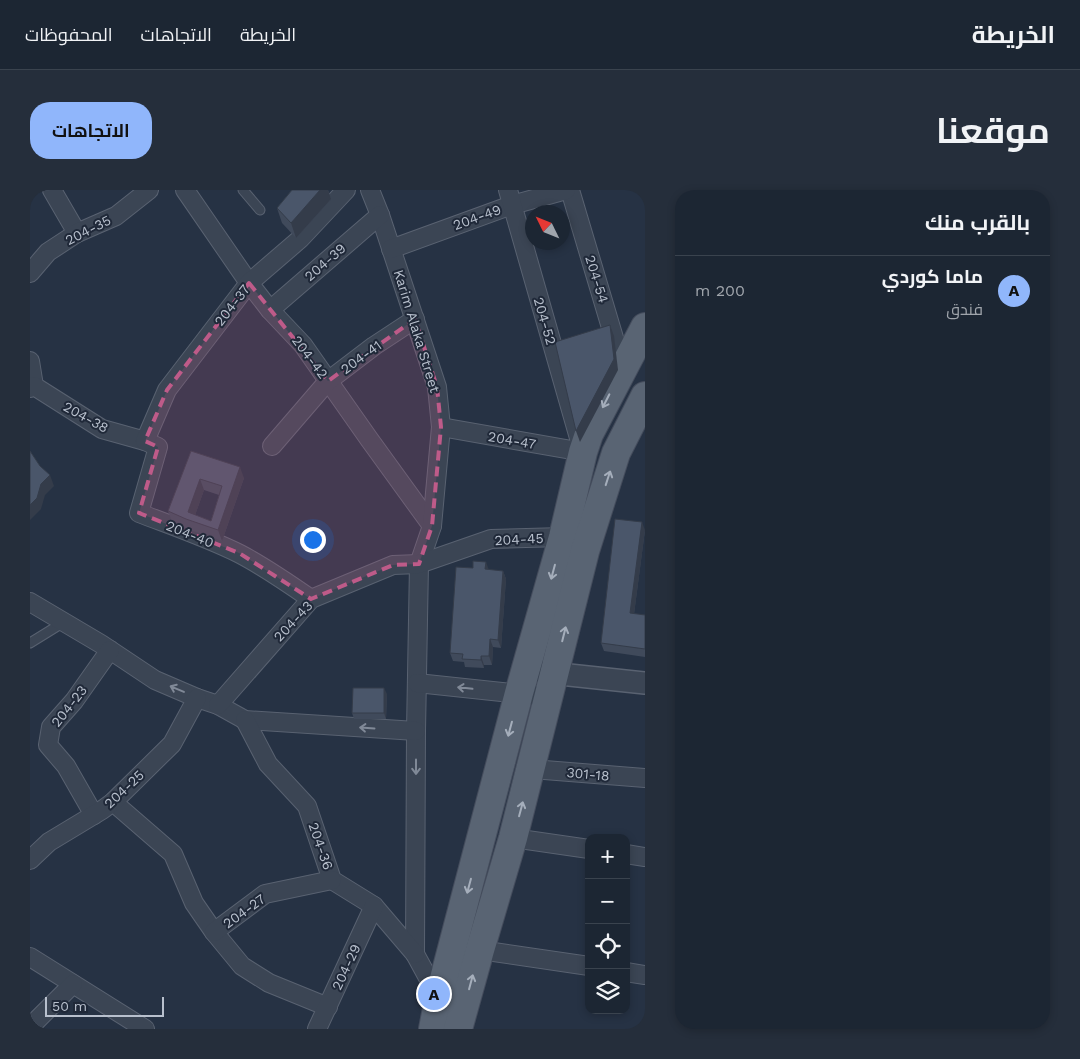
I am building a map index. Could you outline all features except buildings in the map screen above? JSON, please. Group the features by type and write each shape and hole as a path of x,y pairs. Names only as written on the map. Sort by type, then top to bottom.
{"main road":[{"path":"433,1029 439,998 522,682 563,536 583,452 589,434 645,327"},
{"path":"458,1029 532,769 585,552 616,454 645,396"}],"street":[{"path":"52,190 76,233"},
{"name":"204-35","path":"30,274 48,252 76,233 116,216 149,190"},
{"name":"204-42","path":"185,190 249,283 270,310 303,345 368,439 432,526"},
{"name":"204-37","path":"145,441 167,390 249,283 300,239 346,190"},
{"name":"Karim Alaka Street","path":"370,190 437,387 440,427 432,526 419,564 415,954"},
{"name":"204-49","path":"391,249 510,197 566,190"},
{"name":"204-54","path":"570,190 623,368"},
{"name":"204-52","path":"510,197 583,452"},
{"name":"204-39","path":"270,310 380,215"},
{"name":"204-41","path":"272,446 328,381 374,346 415,319"},
{"path":"30,362 32,387"},
{"name":"204-38","path":"32,387 102,430 145,441"},
{"name":"204-47","path":"440,427 583,452"},
{"name":"204-40","path":"145,441 158,447 139,513 239,553 279,576 311,600"},
{"name":"204-45","path":"419,564 491,539 563,536"},
{"name":"204-43","path":"218,705 311,600 393,565 419,564"},
{"path":"30,602 110,650 155,680 218,705 245,720 416,731"},
{"name":"204-23","path":"94,815 66,766 48,745 50,727 74,701 110,650"},
{"path":"417,683 522,682 551,686 645,684"},
{"name":"204-25","path":"30,860 50,842 113,802 172,744 197,698"},
{"name":"204-36","path":"245,720 268,764 307,806 332,880 374,906 415,954 439,998"},
{"name":"301-18","path":"532,769 645,778"},
{"path":"113,802 173,854 194,903 214,932 242,966 269,983 328,1007"},
{"path":"513,838 585,848"},
{"path":"630,855 645,857"},
{"name":"204-27","path":"214,932 265,894 332,880"},
{"name":"204-29","path":"317,1029 374,906"},
{"path":"480,950 585,965"},
{"path":"30,957 145,1029"},
{"path":"630,973 645,975"},
{"path":"30,1027 73,984"}],"lane":[{"path":"243,190 260,210"},
{"path":"30,643 64,622"}],"highlighted area":[{"path":"249,283 328,381 415,319 437,387 441,427 432,526 419,564 393,565 311,599 239,553 139,513 158,447 145,441 167,390"}],"place":[{"name":"ماما كوردي","path":"434,994"}]}
